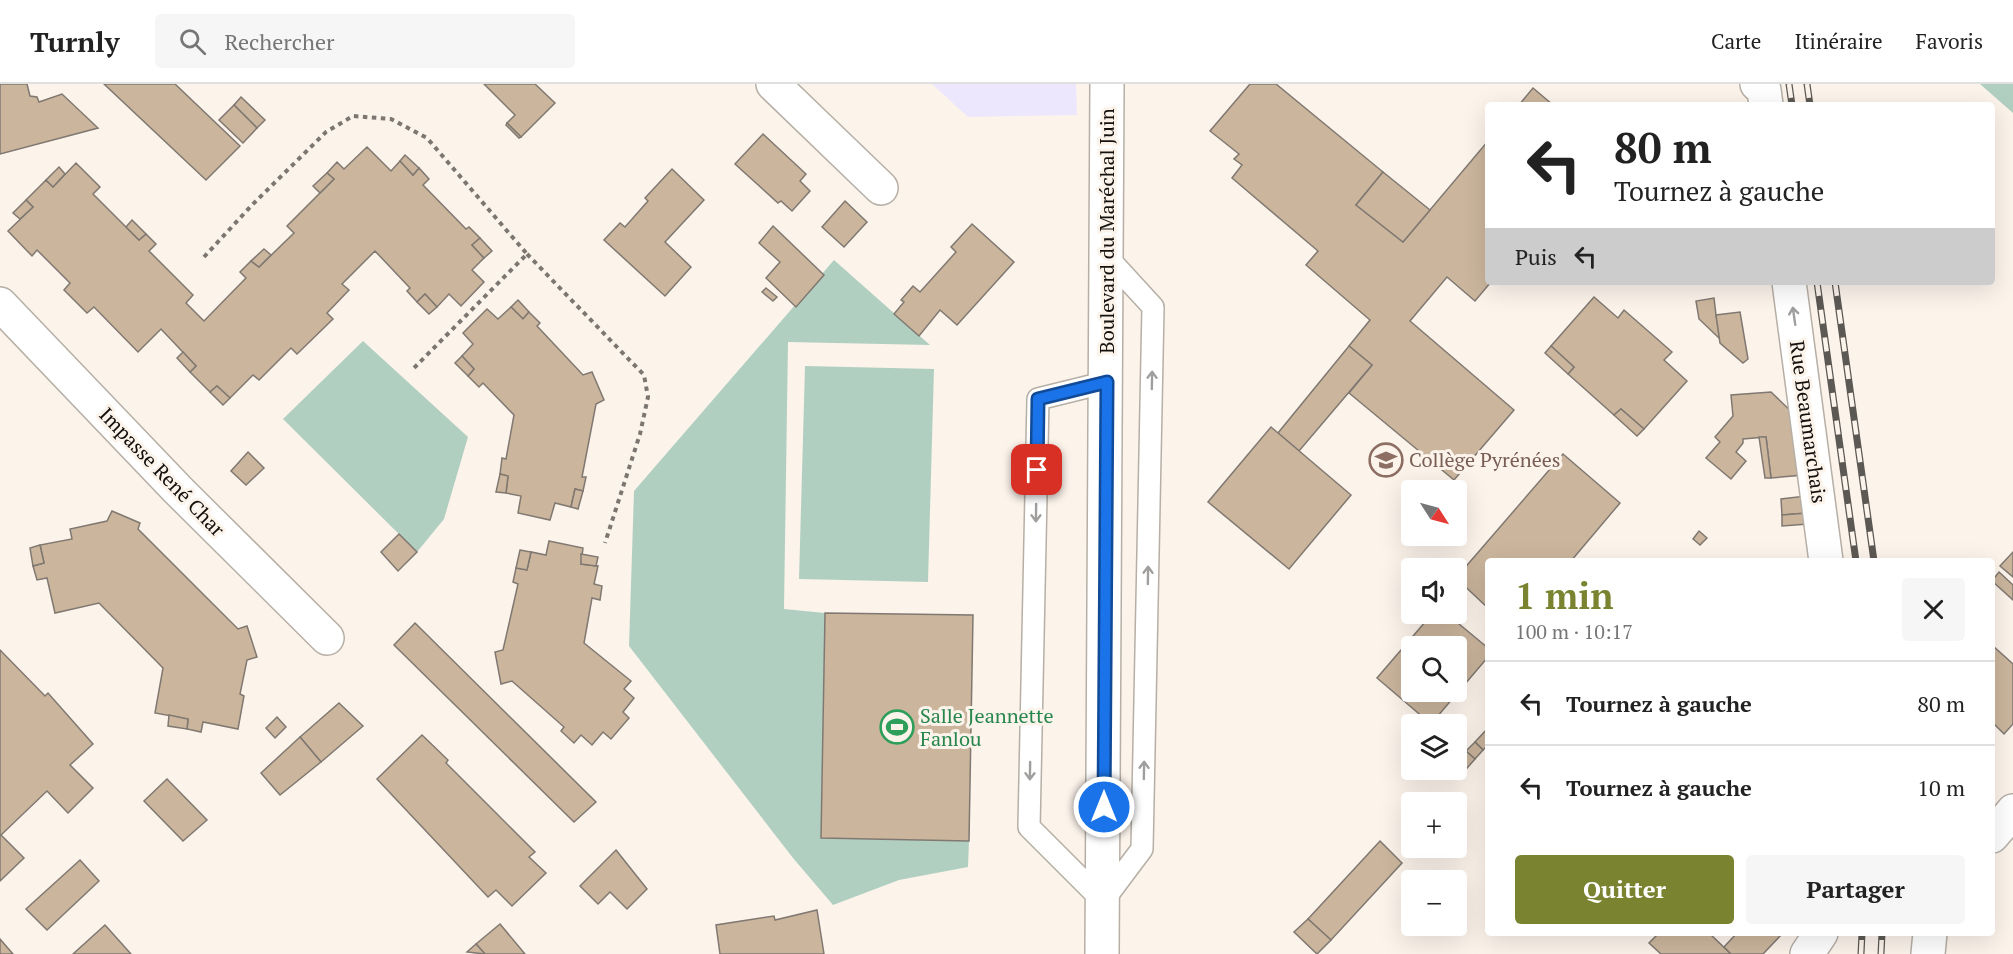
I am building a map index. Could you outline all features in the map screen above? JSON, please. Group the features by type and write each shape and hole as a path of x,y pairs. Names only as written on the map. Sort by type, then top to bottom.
{"street":[{"path":"773,84 881,188"},
{"name":"Boulevard du Maréchal Juin","path":"1102,954 1108,258 1107,84"},
{"name":"Rue Beaumarchais","path":"1789,285 1826,558"},
{"name":"Impasse René Char","path":"0,304 178,490 327,638"},
{"path":"1995,832 2013,811"},
{"path":"1807,954 1819,936"},
{"path":"1928,954 1930,936"}],"lane":[{"path":"1107,382 1038,399 1029,827 1103,901 1142,849 1153,307 1108,258"}],"path":[{"path":"204,257 252,205 326,132 353,116 391,119 427,138 527,254 644,375 648,398 640,434 605,543"},
{"path":"414,368 527,254"}],"shaded area":[{"path":"932,84 1076,84 1077,115 968,117"}],"green space":[{"path":"1980,84 2013,84 2013,113"},
{"path":"834,260 930,345 788,342 784,609 825,613 821,838 969,841 968,867 899,880 833,905 793,858 629,646 634,491"},
{"path":"363,341 468,437 444,519 417,552 283,419"},
{"path":"805,366 934,369 928,582 799,579"}],"building":[{"path":"0,84 27,84 30,96 37,97 39,102 62,94 98,128 0,154"},
{"path":"104,84 175,84 240,146 206,180"},
{"path":"484,84 535,84 555,103 521,137 507,123 515,115"},
{"path":"1250,84 1276,84 1383,172 1356,205 1403,242 1485,145 1485,285 1488,285 1475,301 1447,277 1410,321 1514,410 1454,480 1349,393 1372,365 1349,346 1370,320 1306,265 1318,251 1232,178 1242,165 1234,159 1239,154 1210,131"},
{"path":"1533,88 1549,102 1521,102"},
{"path":"241,97 265,120 257,128 234,105"},
{"path":"234,105 257,128 243,143 219,120"},
{"path":"507,123 521,137 519,138 506,125"},
{"path":"763,134 806,174 800,181 810,191 792,211 781,201 778,203 735,164"},
{"path":"367,147 391,171 400,161 413,175 419,168 429,179 423,185 466,229 469,227 480,238 472,245 484,258 472,270 484,282 461,306 449,294 437,307 425,294 417,302 407,291 410,288 375,251 342,284 349,290 327,313 333,319 297,354 291,348 259,380 253,375 230,398 217,386 210,392 190,372 196,366 161,329 138,352 94,307 87,313 64,290 70,283 37,250 32,256 8,231 33,207 26,200 46,180 53,187 76,163 100,187 93,194 139,240 146,234 156,244 149,251 193,295 186,303 204,321 246,278 240,272 251,261 259,267 294,233 287,226 334,179 327,173 337,162 344,169"},
{"path":"405,155 419,168 413,175 400,161"},
{"path":"59,167 65,174 53,187 46,180"},
{"path":"672,169 704,200 665,242 691,267 665,296 604,240 620,223 625,227 648,201 645,198"},
{"path":"1383,172 1430,210 1403,242 1356,205"},
{"path":"327,173 334,179 320,193 313,186"},
{"path":"26,200 33,207 20,219 13,213"},
{"path":"845,201 867,222 844,247 822,227"},
{"path":"132,220 146,234 139,240 126,227"},
{"path":"972,224 1014,262 957,325 940,310 919,336 894,314 904,302 901,300 913,286 920,292 956,252 951,247"},
{"path":"773,226 824,275 796,307 766,278 780,262 759,243"},
{"path":"480,238 492,251 484,258 472,245"},
{"path":"264,249 271,255 259,267 251,261"},
{"path":"766,288 777,297 773,301 762,292"},
{"path":"425,294 437,307 429,314 417,302"},
{"path":"1594,297 1618,318 1624,310 1672,352 1664,360 1687,381 1644,429 1621,409 1614,415 1568,374 1574,367 1551,346"},
{"path":"1714,298 1720,339 1699,319 1696,301"},
{"path":"518,300 529,312 523,319 511,307"},
{"path":"511,307 523,319 529,312 540,323 537,326 583,375 592,372 604,400 596,404 582,477 586,477 583,491 575,489 571,507 555,503 550,520 518,513 521,496 506,493 508,476 500,474 502,458 506,459 514,415 483,383 479,387 468,376 474,369 462,356 473,344 463,333 487,309 498,319"},
{"path":"1740,312 1748,359 1743,363 1720,343 1716,315"},
{"path":"1349,346 1372,365 1299,451 1278,433"},
{"path":"1551,346 1574,367 1568,374 1545,353"},
{"path":"183,352 196,366 190,372 177,358"},
{"path":"462,356 474,369 468,376 455,363"},
{"path":"217,386 230,398 223,405 210,392"},
{"path":"1771,392 1795,415 1804,475 1771,478 1766,437 1743,439 1743,443 1736,452 1746,461 1731,479 1706,458 1720,442 1715,437 1733,416 1731,395"},
{"path":"1621,409 1644,429 1637,436 1614,415"},
{"path":"1271,427 1351,495 1289,569 1208,502"},
{"path":"1759,437 1766,437 1771,478 1765,478"},
{"path":"248,452 264,468 246,485 231,471"},
{"path":"1563,454 1620,503 1574,558 1485,558 1485,605 1467,588 1467,565"},
{"path":"500,474 508,476 506,493 496,492"},
{"path":"575,489 583,491 578,509 571,507"},
{"path":"1806,496 1807,513 1782,515 1781,499"},
{"path":"112,511 140,523 138,529 238,629 247,626 257,657 247,660 240,694 244,696 238,729 203,722 201,732 187,729 188,719 155,713 163,668 99,603 55,613 47,578 37,580 33,566 44,563 40,545 72,539 70,529 107,521"},
{"path":"1807,513 1808,524 1782,526 1782,515"},
{"path":"1699,531 1707,538 1700,545 1693,539"},
{"path":"399,534 417,552 398,571 381,552"},
{"path":"549,541 583,548 581,564 598,566 594,584 602,586 600,600 592,598 584,643 631,681 624,689 634,698 623,712 629,718 611,739 603,732 592,745 581,735 574,743 561,731 564,727 512,681 501,684 495,652 503,650 518,584 513,582 516,568 527,570 531,552 546,555"},
{"path":"40,545 44,563 33,566 30,548"},
{"path":"520,550 531,552 527,570 516,568"},
{"path":"2013,552 2013,577 2000,566"},
{"path":"581,554 598,557 596,566 581,564"},
{"path":"1999,572 2013,585 2013,600 1995,584 1995,577"},
{"name":"Salle Jeannette Fanlou","path":"825,613 973,615 969,841 821,838"},
{"path":"415,623 596,802 574,822 394,645"},
{"path":"1423,624 1459,624 1485,646 1485,661 1467,682 1467,636 1413,636"},
{"path":"1995,648 2013,664 2013,724 2004,734 1995,725"},
{"path":"0,650 45,696 48,693 93,744 70,765 93,788 68,813 47,791 1,835 24,858 0,881"},
{"path":"1401,650 1401,698 1377,678"},
{"path":"1405,702 1450,702 1440,714 1419,714"},
{"path":"339,703 363,726 321,762 300,737"},
{"path":"169,715 188,719 187,729 168,726"},
{"path":"277,717 286,727 275,738 266,728"},
{"path":"1485,731 1485,748 1483,750 1475,742"},
{"path":"422,735 448,760 446,763 535,852 529,857 546,873 512,906 496,890 488,897 377,779"},
{"path":"300,737 321,762 280,795 261,773"},
{"path":"1475,742 1483,750 1475,759 1467,750"},
{"path":"1467,752 1475,759 1467,768"},
{"path":"167,779 207,820 183,841 144,801"},
{"path":"1380,841 1402,863 1331,940 1308,919"},
{"path":"616,850 647,889 627,909 610,892 598,904 580,886"},
{"path":"80,860 99,881 47,930 26,909"},
{"path":"817,910 824,954 720,954 716,925 774,916 775,920"},
{"path":"1308,919 1331,940 1317,954 1294,932"},
{"path":"500,924 525,954 485,954 476,944"},
{"path":"105,925 131,954 73,954"},
{"path":"1656,936 1712,936 1731,954 1661,954 1649,943"},
{"path":"1734,936 1780,936 1763,954 1731,954 1724,947"},
{"path":"0,939 13,954 0,954"},
{"path":"476,944 485,954 467,952"}],"railway":[{"path":"1789,84 1792,102"},
{"path":"1807,84 1810,102"},
{"path":"1817,285 1856,558"},
{"path":"1835,285 1874,558"},
{"path":"1861,954 1862,936"},
{"path":"1881,954 1882,936"}],"place":[{"name":"Collège Pyrénées","path":"1386,460"},
{"name":"Salle Jeannette Fanlou","path":"897,727"}],"route":[{"path":"1037,470 1038,399 1107,382 1104,807"}]}
